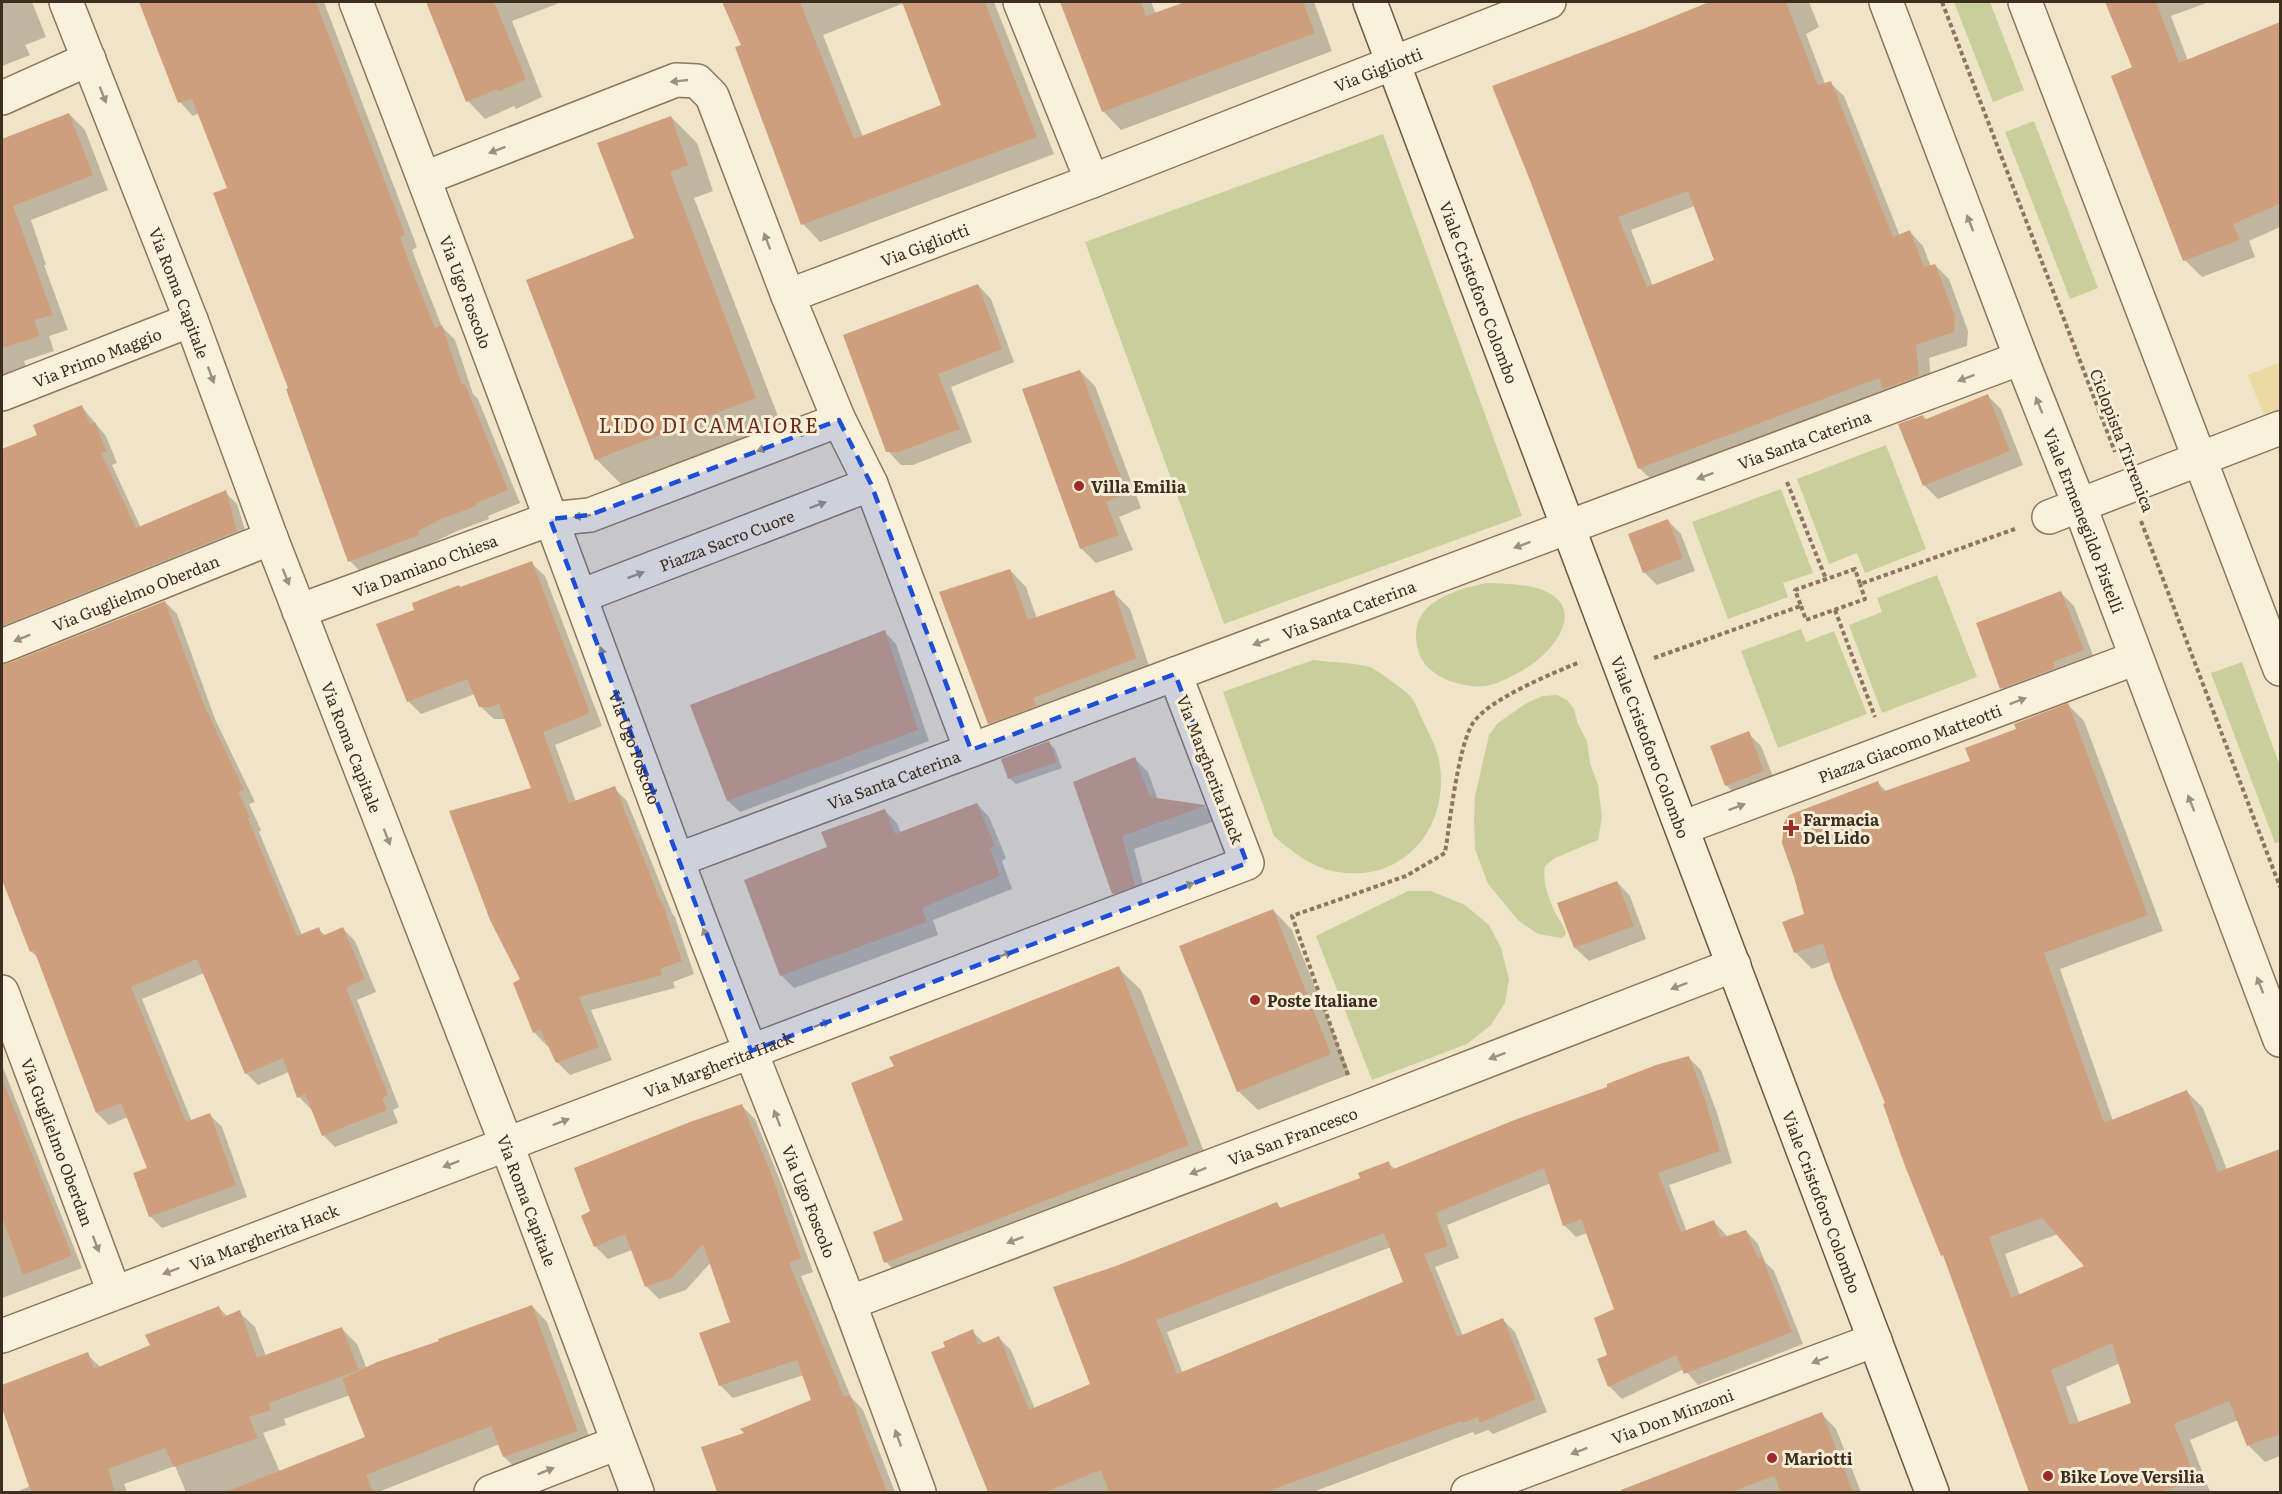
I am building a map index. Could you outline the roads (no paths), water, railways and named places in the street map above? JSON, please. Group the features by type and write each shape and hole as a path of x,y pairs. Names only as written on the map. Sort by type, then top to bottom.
{"street":[{"name":"Via Roma Capitale","path":"66,2 191,320 271,538 506,1143 636,1492"},
{"name":"Via Ugo Foscolo","path":"356,2 425,178 677,860 849,1303 919,1492"},
{"path":"1020,2 1092,181"},
{"name":"Viale Cristoforo Colombo","path":"1370,2 1932,1492"},
{"name":"Via Gigliotti","path":"788,296 1092,181 1549,2"},
{"name":"Viale Ermenegildo Pistelli","path":"1886,2 2079,504 2280,1040"},
{"path":"2025,2 2280,669"},
{"path":"2,98 89,59"},
{"path":"425,178 676,80 697,81 712,96 788,296 839,420 871,484 970,750"},
{"name":"Via Primo Maggio","path":"2,394 191,320"},
{"name":"Via Santa Caterina","path":"677,860 2021,358"},
{"path":"550,519 590,515 839,420"},
{"path":"2049,517 2280,428"},
{"name":"Piazza Sacro Cuore","path":"581,596 871,484"},
{"name":"Via Damiano Chiesa","path":"299,611 550,519"},
{"name":"Via Guglielmo Oberdan","path":"2,646 271,538"},
{"name":"Piazza Giacomo Matteotti","path":"1682,828 2136,658"},
{"name":"Via Margherita Hack","path":"2,1336 1247,863 1175,674"},
{"name":"Via San Francesco","path":"849,1303 1360,1110 1734,965"},
{"name":"Via Guglielmo Oberdan","path":"2,992 114,1292"},
{"name":"Via Don Minzoni","path":"1468,1492 1875,1340"},
{"path":"491,1492 617,1443"}],"place":[{"name":"Villa Emilia","path":"1079,486"},
{"name":"Farmacia Del Lido","path":"1791,828"},
{"name":"Poste Italiane","path":"1255,1000"},
{"name":"Mariotti","path":"1772,1458"},
{"name":"Bike Love Versilia","path":"2048,1476"}],"district":[{"name":"LIDO DI CAMAIORE","path":"709,424"}]}
